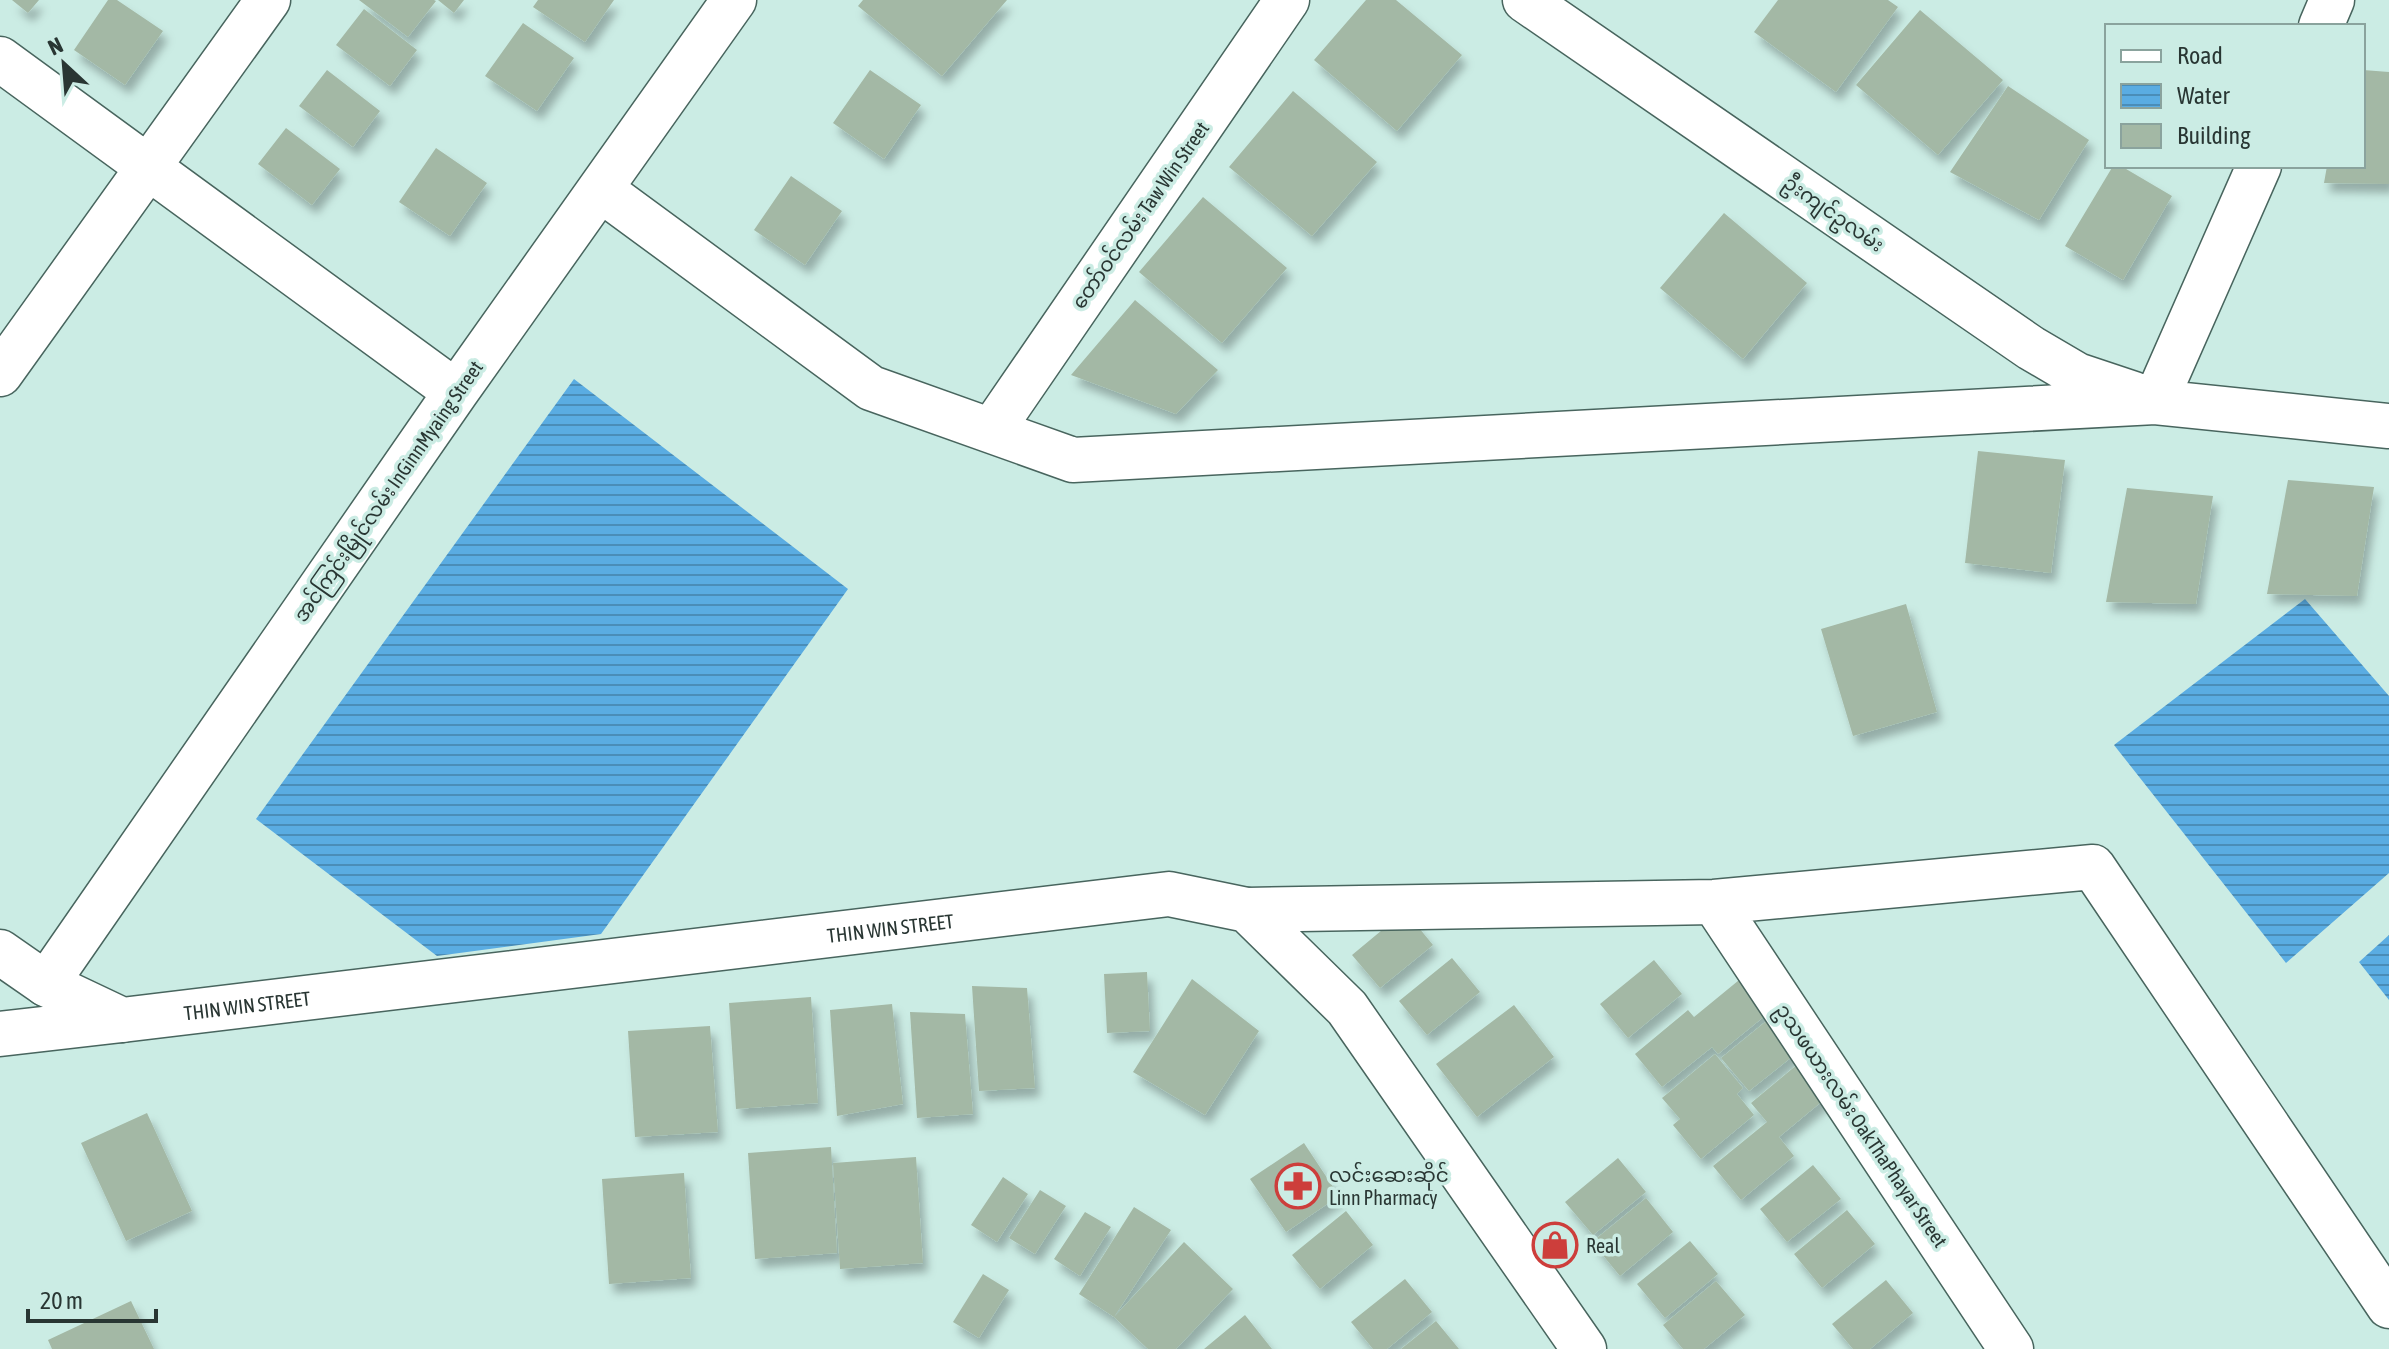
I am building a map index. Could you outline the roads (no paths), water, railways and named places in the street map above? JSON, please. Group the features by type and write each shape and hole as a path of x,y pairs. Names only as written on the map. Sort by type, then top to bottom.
{"street":[{"path":"0,374 268,0"},
{"name":"အင်ကြင်းမြိုင်လမ်း InGinnMyaing Street","path":"46,984 456,392 734,0"},
{"name":"တော်ဝင်လမ်း Taw Win Street","path":"992,430 1287,0"},
{"name":"ဦးကျင်ဥလမ်း","path":"1525,0 2031,348 2077,375 2155,402"},
{"path":"2322,24 2332,0"},
{"path":"0,59 456,392"},
{"path":"2155,402 2258,168"},
{"path":"600,189 871,388 1073,460 2155,402 2389,426"},
{"name":"THIN WIN STREET","path":"0,1034 1169,894 1247,910 1714,902 2093,867 2389,1306"},
{"name":"ဥသဖယားလမ်း OakThaPhayar Street","path":"1714,902 2011,1349"},
{"path":"1247,910 1347,1008 1584,1349"},
{"path":"0,952 46,984 122,1020"}],"water":[{"path":"574,379 848,589 601,934 437,956 256,819"},
{"path":"2305,599 2389,696 2389,873 2286,963 2114,745"},
{"path":"2389,935 2389,1000 2359,962"}],"place":[{"name":"လင်းဆေးဆိုင် Linn Pharmacy","path":"1298,1186"},
{"name":"Real","path":"1555,1245"}]}
